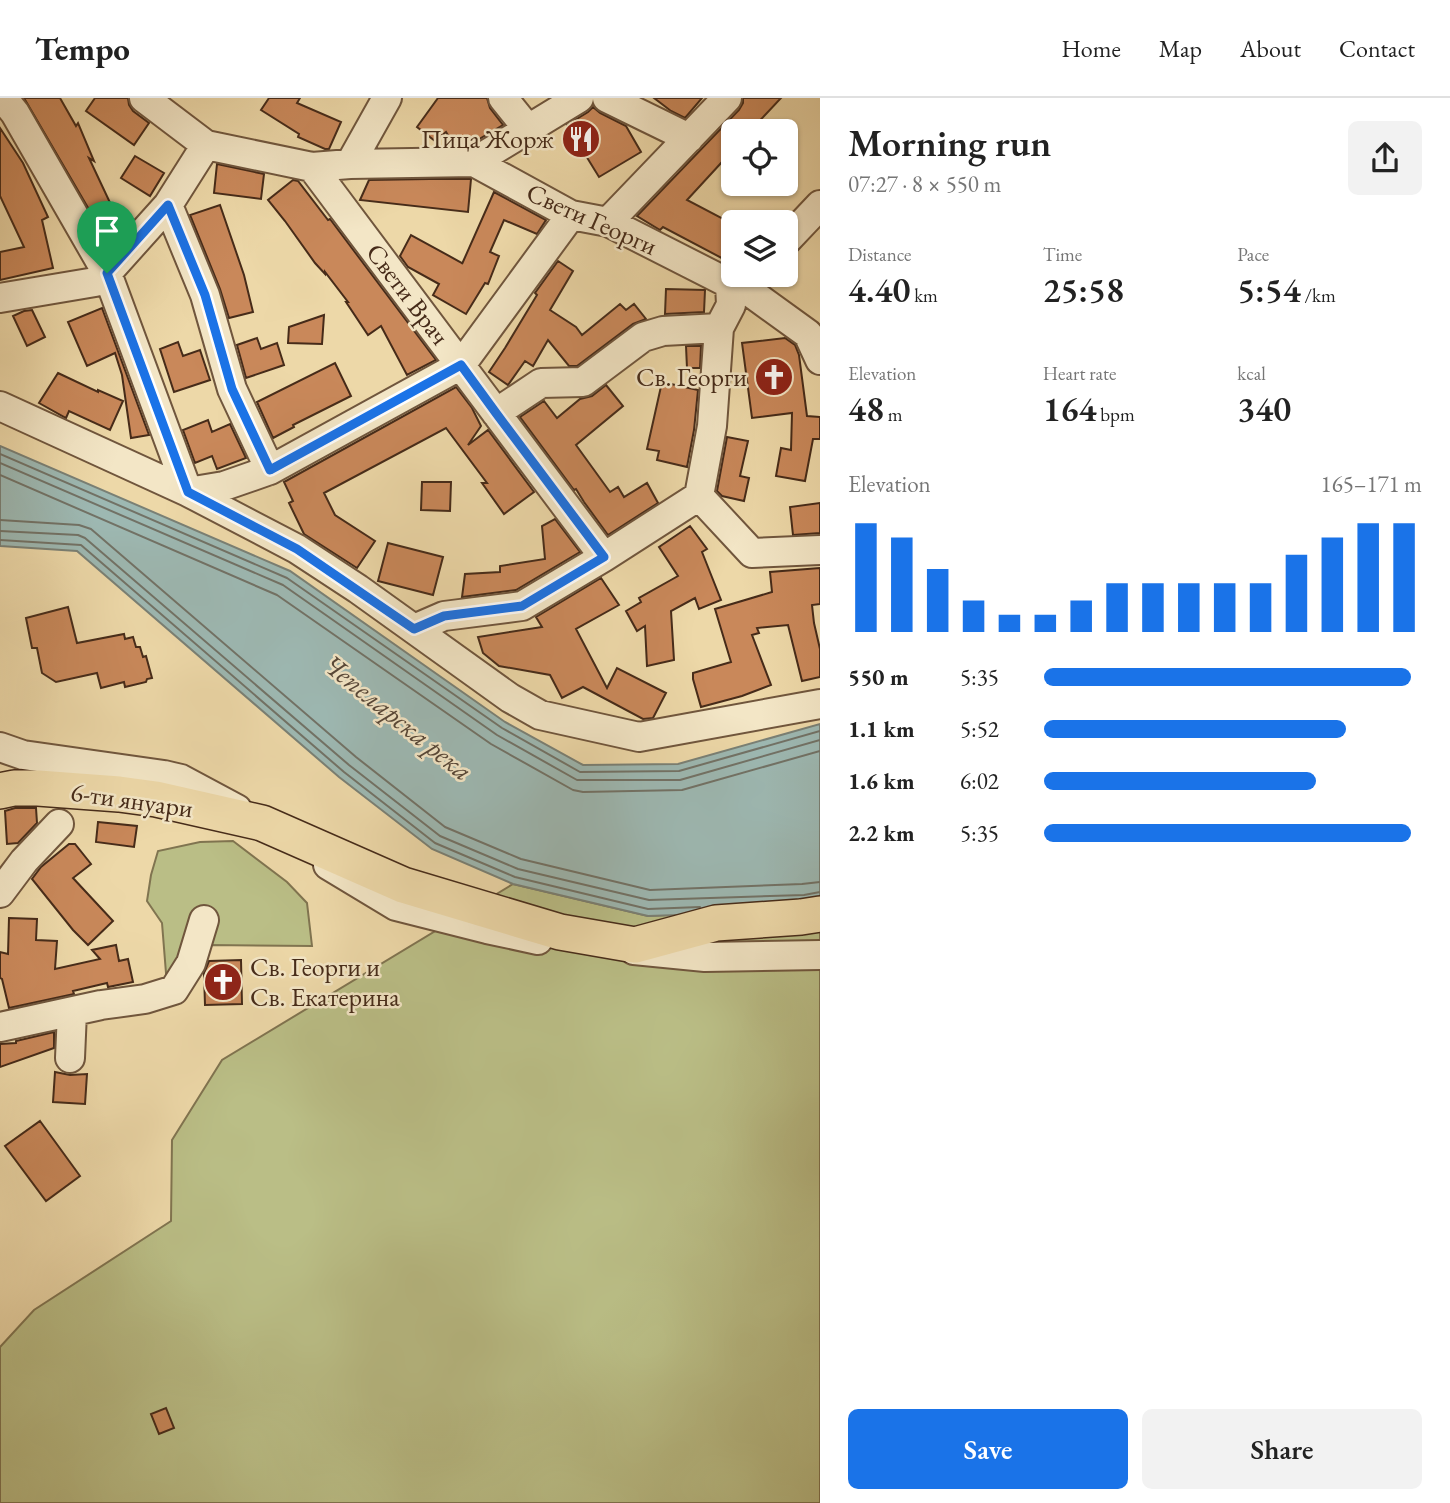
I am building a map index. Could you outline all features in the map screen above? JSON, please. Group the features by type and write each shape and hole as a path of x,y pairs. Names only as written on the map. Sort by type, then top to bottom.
{"main road":[{"name":"6-ти януари","path":"0,792 14,788 37,788 119,794 156,799 262,823 403,885 560,932 635,945 716,923 820,914"}],"street":[{"path":"3,98 15,113 107,273 188,492"},
{"path":"0,298 95,282 107,273 168,205 206,145 144,98"},
{"path":"350,164 387,98"},
{"path":"503,98 528,129"},
{"path":"474,162 579,98"},
{"path":"607,98 689,138"},
{"path":"608,222 727,98"},
{"name":"Свети Георги","path":"206,145 312,167 474,162 571,215 608,222 721,273"},
{"name":"Свети Врач","path":"312,167 604,557"},
{"path":"168,205 205,295 232,389 270,470"},
{"path":"798,228 820,205"},
{"path":"188,492 224,486 270,470 461,365 571,215"},
{"path":"414,629 444,616 522,606 699,496 712,426 719,328 740,287"},
{"name":"Свети Георги","path":"747,287 768,306 808,334 820,360"},
{"path":"496,413 541,383 583,382 643,337 663,331 719,328"},
{"path":"0,406 188,492 297,549 510,698 540,715 639,737 820,704"},
{"path":"699,496 752,553 820,550"},
{"path":"0,747 23,755 181,779 262,823 396,906 558,944 705,957 820,955"},
{"path":"0,893 59,824"},
{"path":"0,1027 101,1005 145,999 174,990 191,963 204,920"},
{"path":"70,1058 72,1012"}],"green space":[{"path":"233,841 287,882 307,903 312,946 208,945 179,974 166,973 162,923 147,901 158,851 200,842"},
{"path":"513,884 648,916 820,907 820,1503 0,1503 0,1347 34,1310 171,1221 172,1140 222,1060"}],"water":[{"name":"Чепеларска река","path":"0,446 290,571 505,722 583,765 678,764 820,724 820,907 806,911 648,916 513,884 432,849 339,777 77,551 0,546"}],"building":[{"path":"24,98 60,98 76,126 78,123 94,161 89,158 113,209 94,218"},
{"path":"95,98 128,98 133,111 149,123 134,145 86,111"},
{"path":"269,98 300,98 297,103 341,122 329,149 298,137 299,134 261,110"},
{"path":"438,98 487,98 490,108 503,125 469,145 455,146 446,132 435,141 417,127"},
{"path":"654,98 702,98 685,118"},
{"path":"743,98 781,98 761,119 730,119 743,103"},
{"path":"593,107 626,126 641,152 599,177 567,125"},
{"path":"0,128 23,163 48,217 42,220 53,268 0,280 0,252 24,247 0,196"},
{"path":"721,129 721,163 687,200 721,218 721,258 663,227 660,230 637,216"},
{"path":"135,156 164,173 150,196 121,178"},
{"path":"217,164 264,174 261,199 214,193"},
{"path":"471,179 468,212 360,200 369,180"},
{"path":"293,180 298,181 328,220 330,219 436,360 407,375 381,326 368,335 348,302 268,200"},
{"path":"494,192 546,220 537,234 504,220 490,252 499,256 488,284 485,283 466,314 433,295 439,284 408,267 400,256 411,235 462,264"},
{"path":"220,205 244,275 253,312 229,318 190,215"},
{"path":"558,261 573,271 550,310 576,327 582,335 620,304 626,310 634,304 646,319 633,324 577,366 569,366 548,340 533,366 525,361 508,385 489,372 537,295 535,293"},
{"path":"666,289 705,290 704,312 665,314"},
{"path":"102,308 149,435 131,438 122,375 115,353 87,366 68,322"},
{"path":"32,310 45,337 27,346 13,316"},
{"path":"324,315 322,344 288,343 289,327"},
{"path":"257,338 261,349 277,343 284,365 246,378 237,345"},
{"name":"Св. Георги","path":"785,338 795,345 799,355 807,416 820,417 820,439 813,439 805,481 776,476 781,448 791,450 792,413 752,418 742,343"},
{"path":"178,342 183,356 200,350 210,380 174,392 160,349"},
{"path":"686,346 701,346 700,368 687,368"},
{"path":"335,363 351,396 273,438 257,402"},
{"path":"58,373 123,401 110,430 69,411 66,418 39,403"},
{"path":"662,382 698,390 687,467 657,460 659,451 647,449"},
{"path":"606,385 623,406 576,445 610,492 618,487 624,497 647,483 658,503 608,535 520,417 544,401 557,418 580,399 592,396"},
{"path":"456,387 472,408 481,426 468,445 488,430 534,492 504,514 482,483 487,483 446,428 324,493 335,515 375,541 357,568 304,534 289,503 293,501 284,482"},
{"path":"208,420 212,432 230,424 246,458 217,469 212,456 195,463 183,430"},
{"path":"727,437 748,441 740,476 749,478 744,501 722,496 717,491"},
{"path":"422,482 451,482 450,511 421,510"},
{"path":"820,503 820,533 793,535 790,507"},
{"path":"555,519 580,552 516,590 462,597 465,574 500,572 500,566 545,559 542,526"},
{"path":"690,526 707,549 702,552 721,600 699,609 695,598 671,611 674,660 647,666 645,626 637,631 626,611 641,602 639,598 678,576 659,547"},
{"path":"388,543 443,557 433,595 378,581"},
{"path":"820,568 820,604 812,605 820,649 820,677 802,681 788,625 757,628 759,633 752,635 771,685 701,707 693,673 731,662 715,609 772,592 770,572"},
{"path":"601,578 619,605 576,629 607,688 617,668 666,693 653,718 643,719 583,687 562,698 550,675 499,666 483,653 478,637 542,627 536,617"},
{"path":"68,607 77,643 124,634 125,639 133,637 136,647 140,647 143,657 146,656 152,678 125,687 124,682 101,688 97,673 56,682 42,673 37,648 32,648 26,618"},
{"path":"36,808 37,823 18,843 7,844 5,811"},
{"path":"98,822 137,826 134,847 96,842"},
{"path":"69,844 75,844 91,864 73,878 113,921 88,945 32,879 41,867"},
{"path":"9,918 37,919 36,940 57,941 55,969 100,959 92,950 116,945 119,961 128,959 133,982 108,987 107,983 73,991 74,994 9,1008 0,978 0,952 8,954"},
{"name":"Св. Георги и Св. Екатерина","path":"241,960 242,1004 205,1005 204,973 209,961"},
{"path":"54,1032 54,1048 0,1067 0,1044 16,1043"},
{"path":"55,1072 87,1074 85,1104 53,1102"},
{"path":"40,1121 80,1176 46,1201 5,1146"},
{"path":"166,1408 174,1428 159,1434 151,1414"}],"place":[{"name":"Пица Жорж","path":"581,139"},
{"name":"Св. Георги","path":"774,377"},
{"name":"Св. Георги и Св. Екатерина","path":"223,982"}],"route":[{"path":"168,205 205,295 232,389 270,470 461,365 604,557 522,606 444,616 414,629 297,549 188,492 107,273 168,205"}]}
